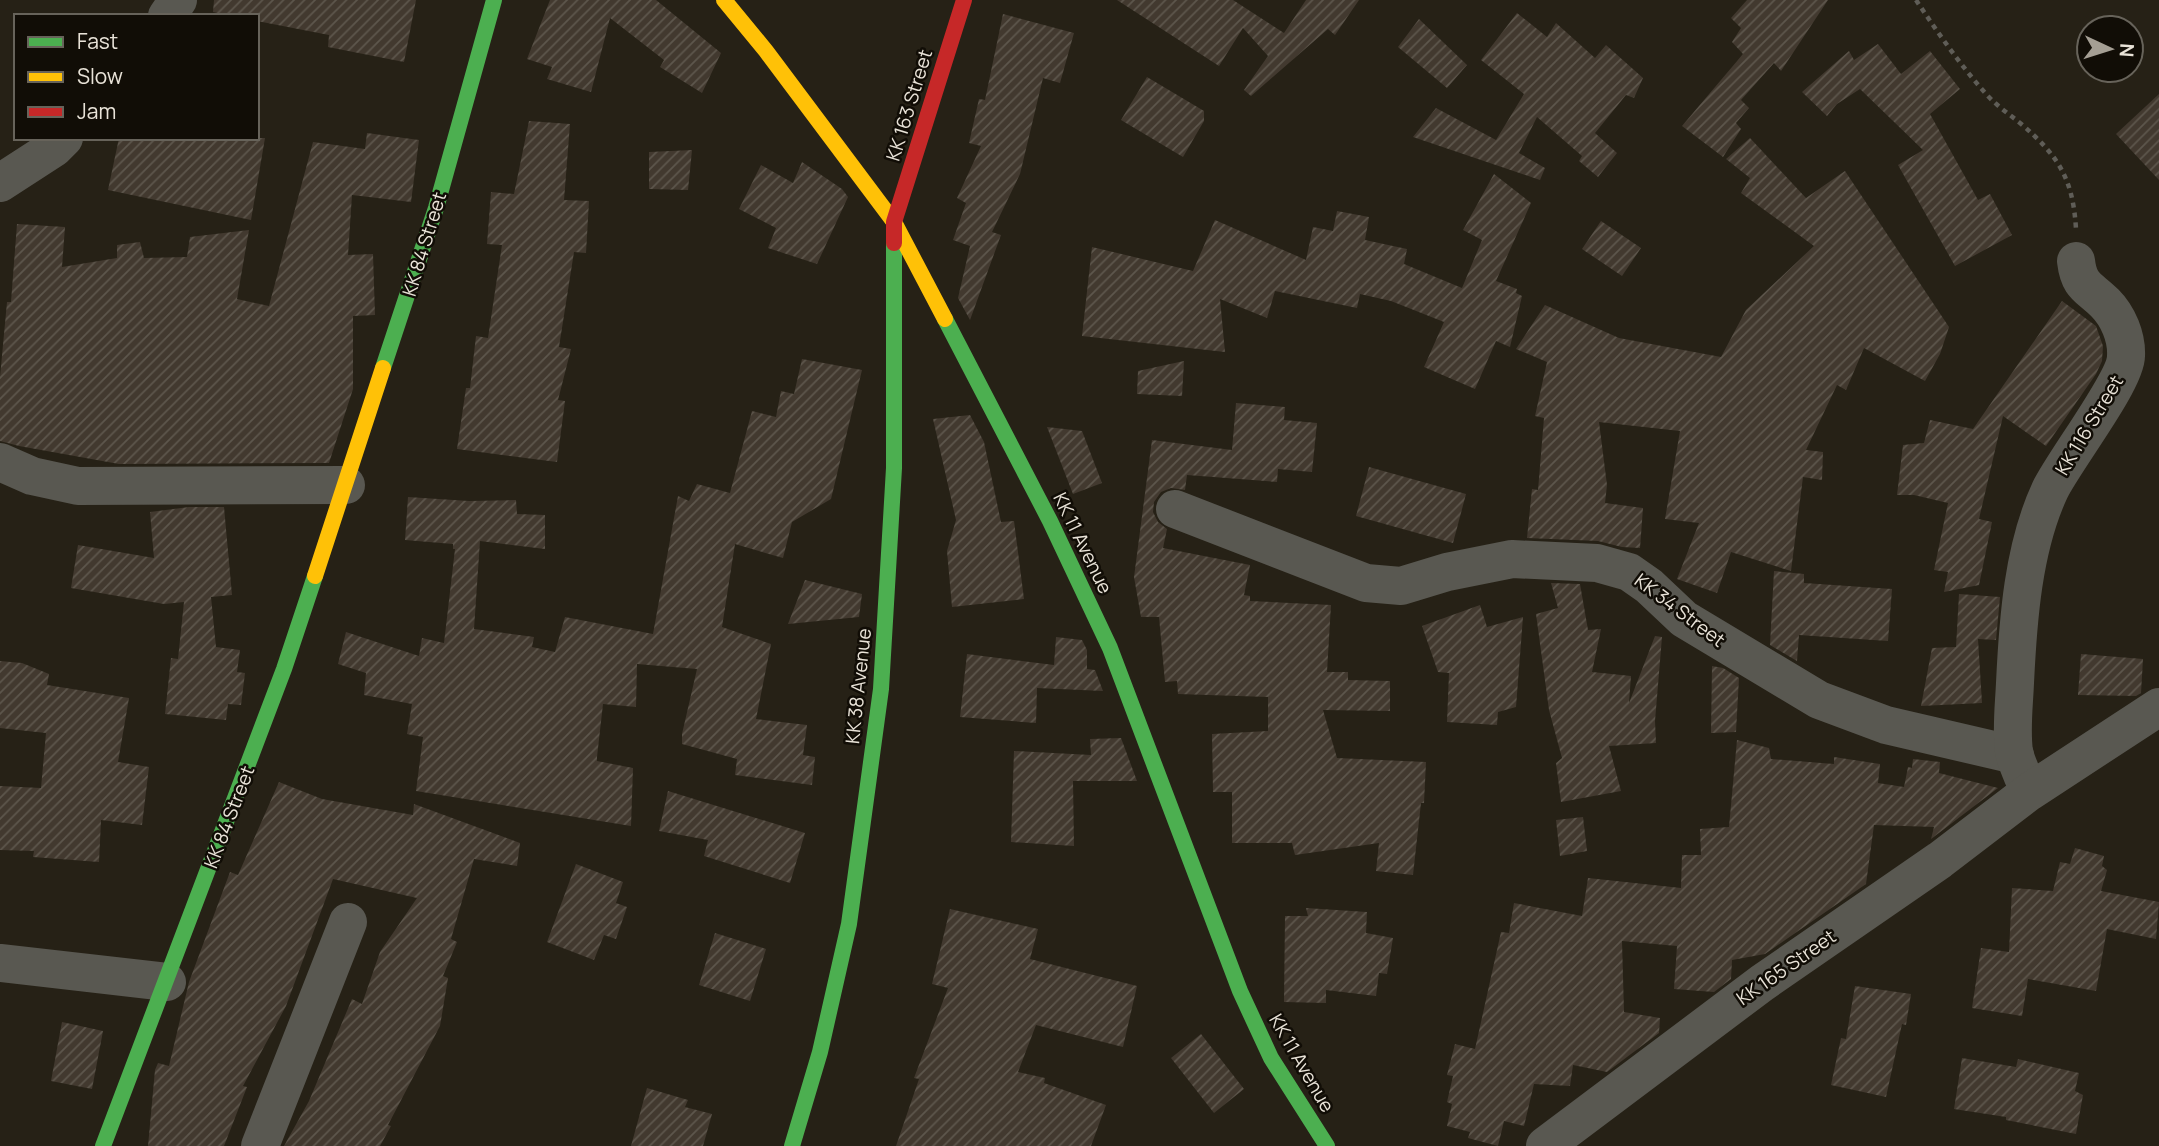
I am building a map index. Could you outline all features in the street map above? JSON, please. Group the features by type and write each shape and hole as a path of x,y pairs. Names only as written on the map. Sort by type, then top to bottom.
{"street":[{"name":"KK 84 Street","path":"103,1146 284,669 436,208 494,0"},
{"name":"KK 11 Avenue","path":"724,0 766,51 894,222 1038,498 1110,648 1240,991 1271,1058 1326,1146"},
{"name":"KK 163 Street","path":"894,222 964,0"},
{"path":"0,183 62,140"},
{"name":"KK 38 Avenue","path":"792,1146 820,1052 849,924 881,689 894,468 894,222"},
{"name":"KK 116 Street","path":"2029,792 2015,755 2013,729 2022,592 2033,543 2050,490 2116,382 2127,359 2125,336 2106,304 2083,285 2076,261"},
{"path":"0,462 32,476 78,486 346,485"},
{"name":"KK 34 Street","path":"1175,509 1366,583 1382,586 1401,586 1447,572 1512,559 1597,563 1619,569 1629,572 1649,586 1684,619 1819,701 1886,726 2015,755"},
{"path":"2029,792 2159,707"},
{"name":"KK 165 Street","path":"1545,1146 1762,984 1940,860 2029,792"},
{"path":"260,1146 348,922"},
{"path":"0,963 167,982"}],"path":[{"path":"1916,0 1938,34 1989,97 2039,139 2059,163 2074,199 2076,261"}],"building":[{"path":"214,0 416,0 404,62 328,47 329,35 259,21 259,14 213,12"},
{"path":"550,0 656,0 721,53 702,93 660,67 664,60 610,18 591,92 547,79 552,67 527,59"},
{"path":"1117,0 1233,0 1284,33 1306,0 1359,0 1335,35 1328,29 1251,96 1244,90 1268,56 1243,28 1219,66"},
{"path":"1747,0 1828,0 1781,71 1774,63 1741,100 1749,108 1736,123 1741,129 1723,157 1682,126 1743,54 1732,42 1741,28 1731,18"},
{"path":"1517,13 1547,37 1556,23 1595,58 1606,45 1643,78 1634,98 1626,95 1595,133 1617,153 1598,177 1579,161 1582,156 1537,117 1519,153 1545,168 1540,180 1413,137 1436,108 1496,140 1524,94 1481,60"},
{"path":"1003,14 1074,33 1060,83 1043,78 1020,174 992,232 1001,235 970,320 958,298 970,246 953,240 966,203 957,198 981,146 969,143 979,99 985,100"},
{"path":"1419,19 1467,65 1447,88 1398,47"},
{"path":"1878,44 1901,74 1930,51 1960,89 1930,114 1978,200 1990,194 2012,235 1955,266 1898,165 1923,150 1860,89 1837,104 1827,116 1802,92 1849,51 1854,60"},
{"path":"1147,77 1204,111 1204,121 1183,157 1121,120"},
{"path":"2159,94 2159,180 2116,134"},
{"path":"529,121 570,124 564,200 589,201 586,253 574,252 559,347 571,349 558,400 565,401 557,462 457,449 466,388 470,388 476,336 488,338 502,245 487,244 491,192 514,194"},
{"path":"367,133 419,140 411,202 352,195 348,255 373,254 375,315 353,316 353,389 329,463 119,464 0,441 0,377 7,302 11,302 17,224 65,227 62,267 117,258 117,245 140,242 144,258 187,257 190,237 249,230 237,299 269,306 313,142 365,149"},
{"path":"265,138 251,220 108,190 119,140"},
{"path":"1750,138 1806,198 1845,171 1949,327 1940,354 1925,381 1864,348 1846,390 1837,385 1806,450 1823,452 1822,480 1803,477 1791,571 1731,552 1717,593 1677,579 1699,523 1665,519 1680,431 1599,422 1607,485 1605,503 1643,508 1640,548 1598,541 1527,538 1532,489 1538,490 1544,418 1535,416 1547,362 1516,349 1545,305 1619,338 1721,357 1746,310 1814,246 1741,193 1750,178 1726,159"},
{"path":"692,150 688,190 649,189 649,152"},
{"path":"802,162 842,189 848,197 817,264 768,248 776,228 739,209 761,165 793,183"},
{"path":"1494,174 1531,203 1496,281 1517,289 1516,293 1522,296 1510,347 1496,341 1475,389 1424,367 1444,322 1391,301 1360,294 1357,308 1275,291 1267,318 1220,299 1225,352 1082,336 1092,247 1193,271 1215,220 1306,260 1313,227 1333,231 1337,211 1369,217 1365,240 1407,249 1404,264 1462,288 1482,240 1463,230"},
{"path":"1601,221 1641,248 1622,276 1582,249"},
{"path":"2062,301 2096,326 2103,346 2102,361 2096,374 2046,446 2003,416 1979,519 1992,522 1979,585 1944,592 1948,572 1934,570 1948,503 1914,495 1897,495 1903,445 1924,443 1930,420 1973,429"},
{"path":"802,359 862,370 831,499 792,522 783,558 735,544 722,627 771,644 756,719 807,725 803,755 815,757 812,785 735,775 737,759 682,744 697,669 637,664 636,707 603,704 597,757 597,761 633,768 631,826 416,791 423,737 407,734 412,704 364,695 366,673 338,664 346,632 419,656 422,638 444,643 455,549 453,544 405,540 408,497 469,501 516,500 517,514 545,515 545,549 480,541 474,629 534,637 532,647 555,652 565,617 653,634 678,496 689,501 697,484 730,493 752,411 776,417 781,391 794,394"},
{"path":"1184,361 1182,396 1137,394 1138,371"},
{"path":"1236,403 1285,407 1284,420 1317,423 1312,472 1278,469 1277,482 1187,475 1185,490 1171,488 1161,492 1154,502 1153,512 1158,522 1167,529 1163,548 1250,565 1244,595 1250,596 1250,601 1331,605 1327,672 1348,672 1348,680 1390,681 1390,711 1323,710 1337,758 1426,762 1424,803 1421,803 1413,875 1376,871 1379,843 1295,855 1292,843 1232,843 1232,792 1213,792 1212,734 1268,731 1268,697 1178,694 1177,681 1165,682 1159,617 1141,617 1134,577 1152,440 1232,450"},
{"path":"970,415 984,442 1001,522 1014,521 1024,599 952,607 947,551 956,520 933,419"},
{"path":"1047,427 1082,431 1102,483 1073,494"},
{"path":"1369,467 1466,494 1453,543 1356,516"},
{"path":"189,507 224,507 232,595 211,597 216,647 240,650 237,672 245,673 241,705 228,704 226,720 165,714 171,658 178,659 184,602 164,604 71,588 78,545 154,558 150,512"},
{"path":"1774,571 1804,574 1804,583 1892,589 1888,641 1799,635 1797,661 1770,645"},
{"path":"805,580 862,594 859,617 788,624"},
{"path":"1551,583 1580,584 1588,630 1601,629 1592,672 1631,676 1629,703 1655,636 1662,637 1655,721 1656,743 1609,746 1621,791 1561,802 1556,763 1562,758 1549,710 1536,614 1558,608"},
{"path":"1959,594 2000,597 1996,640 1978,639 1982,703 1921,706 1932,648 1956,647"},
{"path":"1480,605 1487,627 1523,617 1516,707 1498,712 1497,725 1447,722 1449,673 1438,672 1422,626"},
{"path":"1056,637 1082,640 1087,650 1087,669 1095,670 1103,691 1037,688 1036,723 960,717 967,654 1054,665"},
{"path":"2081,654 2143,659 2141,693 2136,696 2078,695"},
{"path":"0,661 22,663 49,674 47,685 129,698 118,762 149,767 142,825 101,820 99,862 33,857 34,851 0,850 0,786 41,788 46,733 0,728"},
{"path":"1712,666 1723,668 1739,678 1736,732 1711,733"},
{"path":"1121,738 1137,781 1073,781 1074,846 1011,842 1014,751 1091,755 1090,739"},
{"path":"1737,740 1769,748 1771,759 1834,764 1834,757 1880,764 1878,783 1904,787 1908,767 1912,768 1913,759 1940,762 1939,773 1998,788 1931,839 1934,827 1874,825 1866,884 1765,954 1732,960 1731,979 1714,992 1674,989 1677,946 1622,941 1624,1012 1660,1018 1659,1033 1607,1072 1573,1065 1570,1086 1534,1084 1524,1126 1504,1121 1498,1146 1468,1138 1470,1132 1447,1126 1452,1104 1447,1102 1453,1076 1447,1075 1455,1044 1475,1049 1501,932 1509,933 1514,903 1582,916 1588,878 1681,888 1682,855 1701,855 1700,829 1729,827"},
{"path":"279,782 322,799 413,815 414,804 520,843 517,866 474,859 451,939 457,942 443,976 448,978 440,1026 388,1125 391,1126 380,1146 284,1146 309,1101 352,999 362,1004 380,952 417,898 333,879 286,1006 243,1086 247,1087 224,1146 148,1146 155,1070 158,1063 169,1066 189,982 230,872 238,875"},
{"path":"668,791 805,833 790,883 704,856 708,840 659,831"},
{"path":"1583,817 1587,851 1560,856 1556,820"},
{"path":"2075,848 2104,856 2102,866 2107,870 2101,891 2159,902 2156,939 2107,929 2096,991 2028,979 2022,1016 1972,1008 1981,948 2009,952 2012,888 2053,891 2060,862 2070,864"},
{"path":"576,864 623,882 616,903 627,907 616,939 604,935 594,960 547,942"},
{"path":"1306,908 1367,912 1366,933 1393,938 1387,974 1379,973 1376,996 1326,990 1326,1003 1284,1002 1285,916 1308,916"},
{"path":"950,909 1038,929 1030,959 1137,986 1123,1047 1036,1025 1018,1072 1045,1078 1044,1083 1106,1105 1091,1146 896,1146 919,1079 914,1078 948,988 932,984"},
{"path":"715,933 766,949 750,1001 699,985"},
{"path":"1855,986 1911,994 1906,1025 1902,1024 1886,1097 1831,1085 1841,1038 1846,1039"},
{"path":"62,1022 103,1031 92,1089 51,1081"},
{"path":"1201,1034 1244,1089 1214,1113 1171,1058"},
{"path":"1962,1058 2016,1067 2018,1059 2079,1073 2075,1091 2083,1095 2076,1134 2006,1120 2006,1117 1954,1109"},
{"path":"647,1088 688,1100 685,1107 712,1114 703,1146 631,1146"}],"traffic: fast":[{"path":"383,368 436,208 494,0"},
{"path":"792,1146 820,1052 849,924 881,689 894,468 894,243"},
{"path":"945,319 1050,521 1110,648 1240,991 1271,1058 1327,1146"},
{"path":"103,1146 284,669 315,576"}],"traffic: slow":[{"path":"724,0 766,51 894,222 945,319"},
{"path":"315,576 383,368"}],"traffic: jam":[{"path":"894,243 894,222 964,0"}]}
